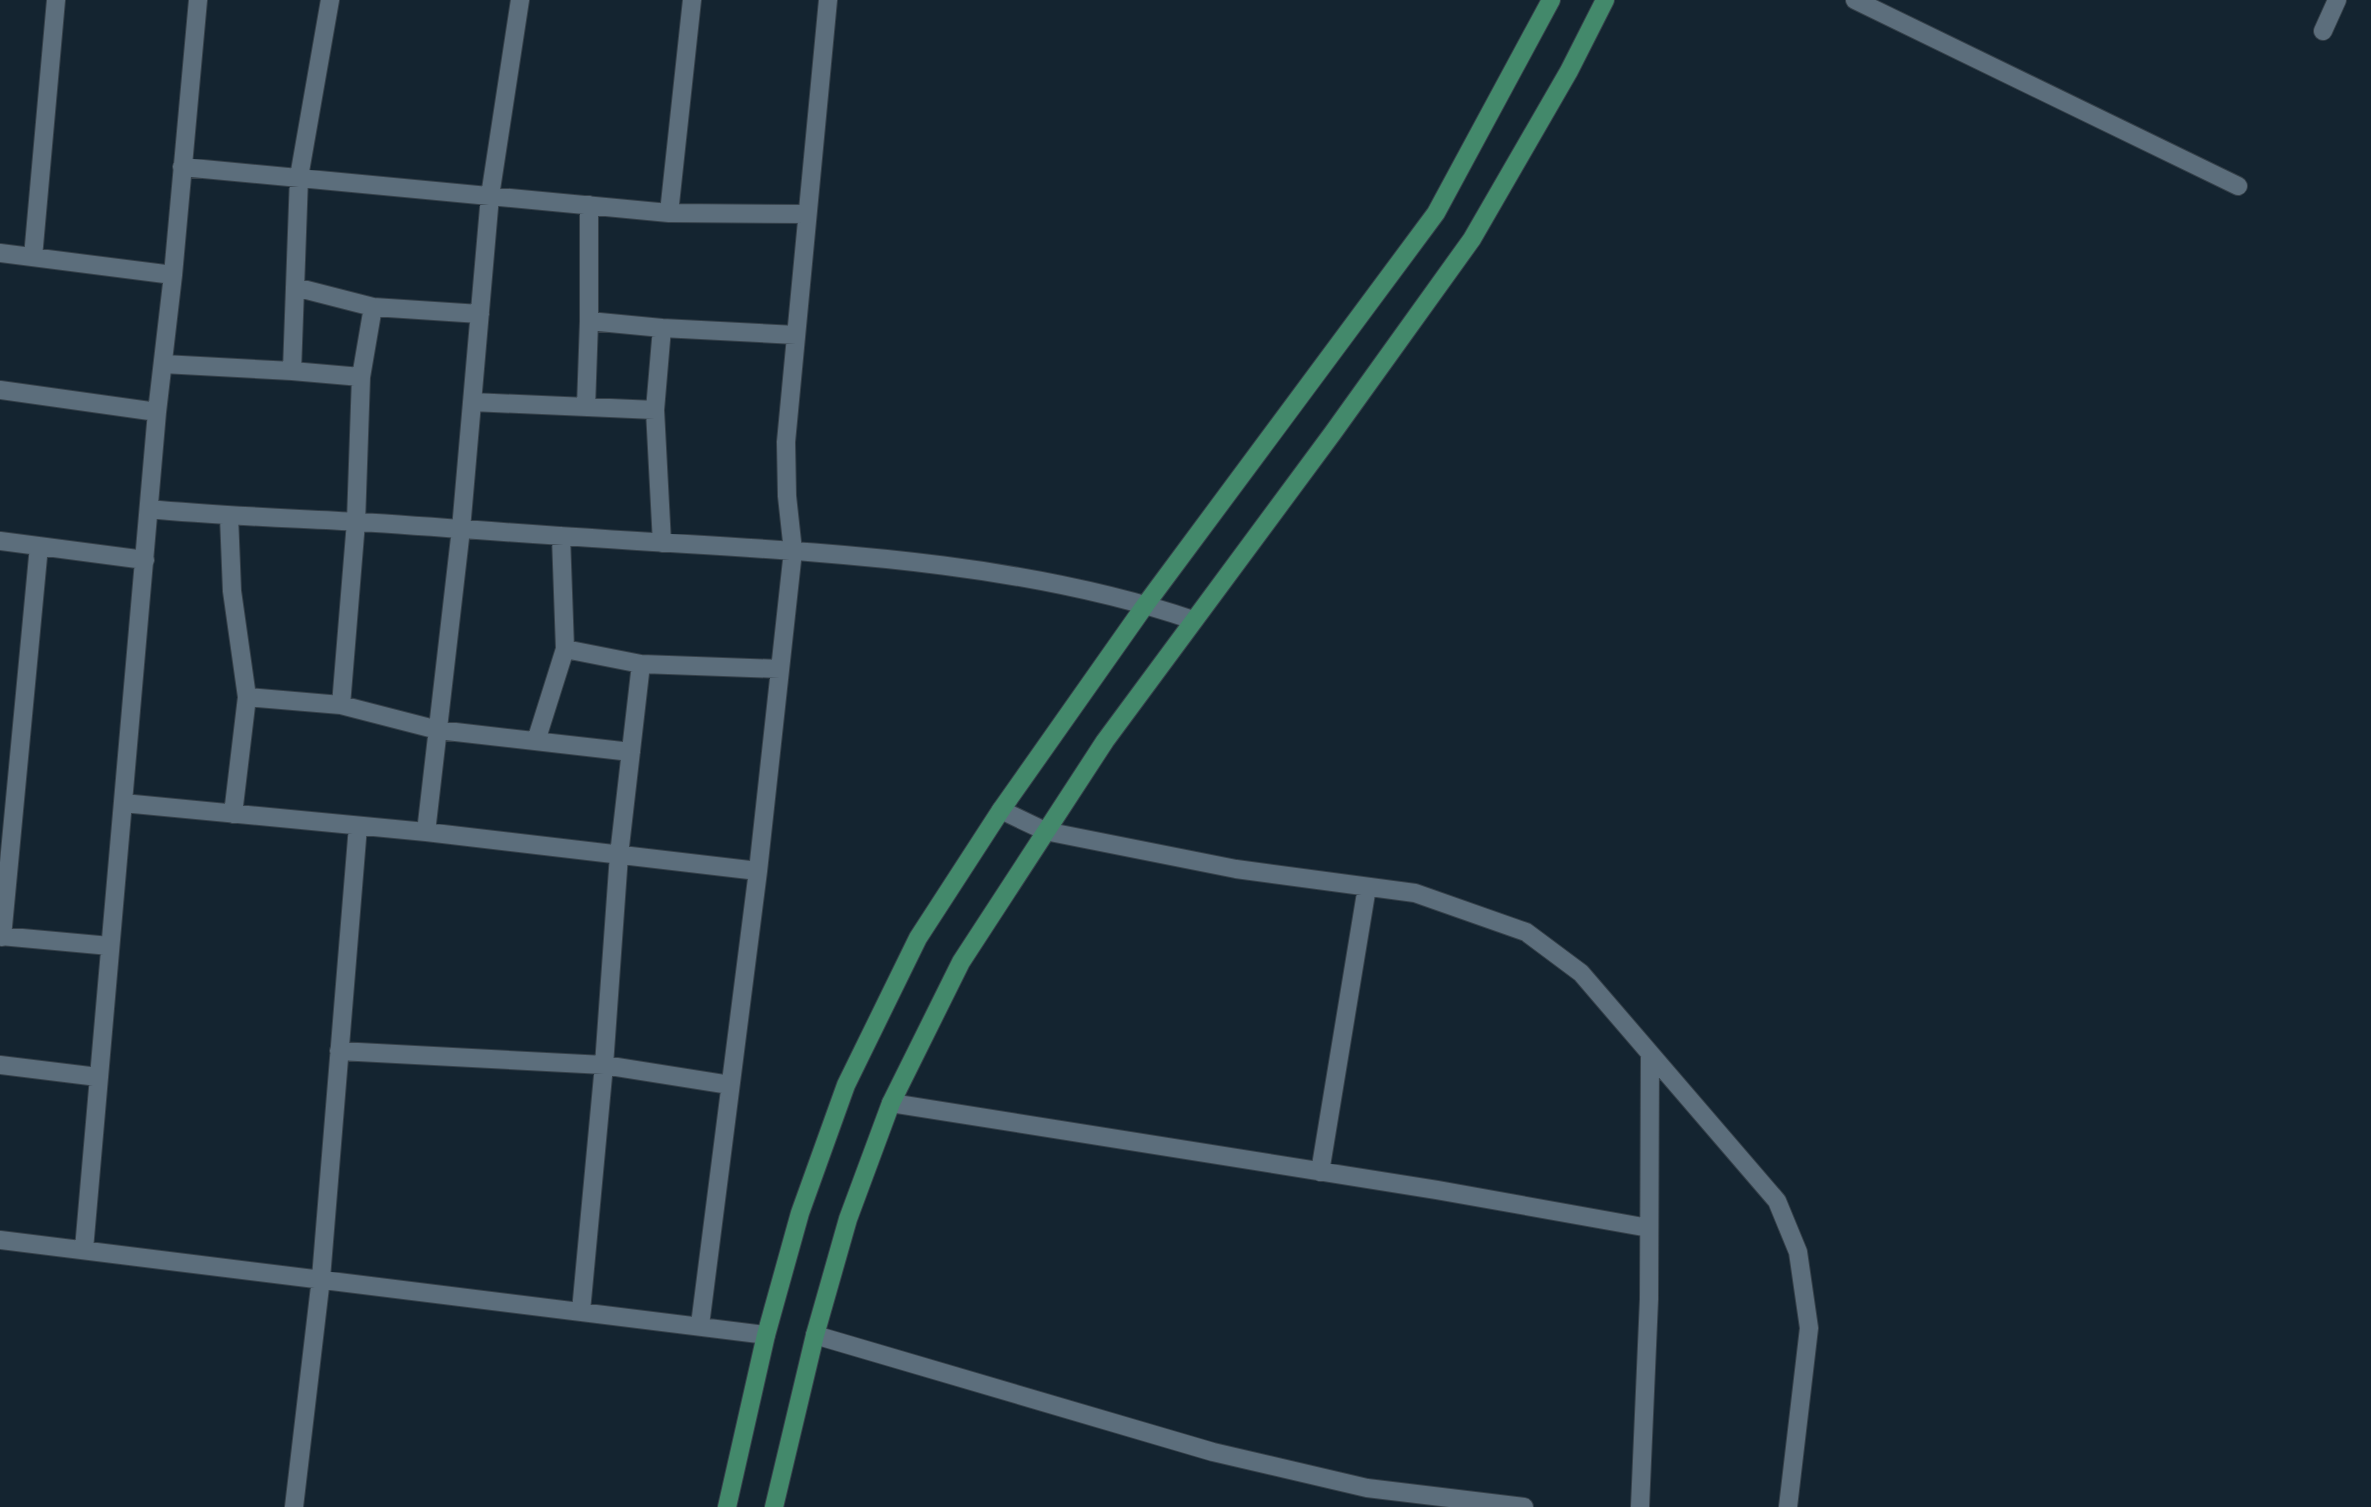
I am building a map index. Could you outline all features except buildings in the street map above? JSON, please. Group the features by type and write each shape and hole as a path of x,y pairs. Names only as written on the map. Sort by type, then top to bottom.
{"main road":[{"path":"727,1507 766,1335 800,1213 846,1085 918,938 1001,810 1146,604 1436,213 1551,0"},
{"path":"774,1507 815,1335 848,1219 891,1103 961,962 1105,741 1332,434 1472,239 1569,72 1605,0"}],"street":[{"path":"33,257 56,0"},
{"path":"84,1249 157,412 173,274 198,0"},
{"path":"292,371 299,177 330,0"},
{"path":"426,832 461,529 490,196 520,0"},
{"path":"669,213 692,0"},
{"path":"700,1326 758,872 794,551 787,496 786,442 828,0"},
{"path":"1855,0 2238,186"},
{"path":"2323,31 2337,0"},
{"path":"182,167 669,213 807,214"},
{"path":"586,407 589,205"},
{"path":"0,253 173,274"},
{"path":"295,287 373,307 480,314"},
{"path":"341,705 356,522 361,377 373,307"},
{"path":"589,321 662,328 796,335"},
{"path":"662,328 655,410 662,543"},
{"path":"163,364 361,377"},
{"path":"0,390 157,412"},
{"path":"472,402 655,410"},
{"path":"149,508 229,516 356,522 794,551 1008,574 1146,604 1193,620"},
{"path":"229,516 232,591 247,697 233,814"},
{"path":"536,741 565,649 561,536"},
{"path":"0,541 145,560"},
{"path":"39,546 1,937 110,946"},
{"path":"565,649 641,664 780,669"},
{"path":"581,1311 604,1065 619,855 641,664"},
{"path":"247,697 341,705 438,730 631,752"},
{"path":"123,803 426,832 758,872"},
{"path":"1001,810 1045,831 1236,869 1415,893 1526,932 1581,973 1777,1201 1798,1252 1809,1328 1788,1507"},
{"path":"294,1507 321,1278 358,826"},
{"path":"1320,1172 1367,886"},
{"path":"339,1051 604,1065 730,1085"},
{"path":"1640,1507 1649,1299 1650,1054"},
{"path":"0,1065 98,1077"},
{"path":"891,1103 1649,1228"},
{"path":"0,1240 766,1335"},
{"path":"815,1335 1213,1452 1367,1488 1524,1507"}]}
